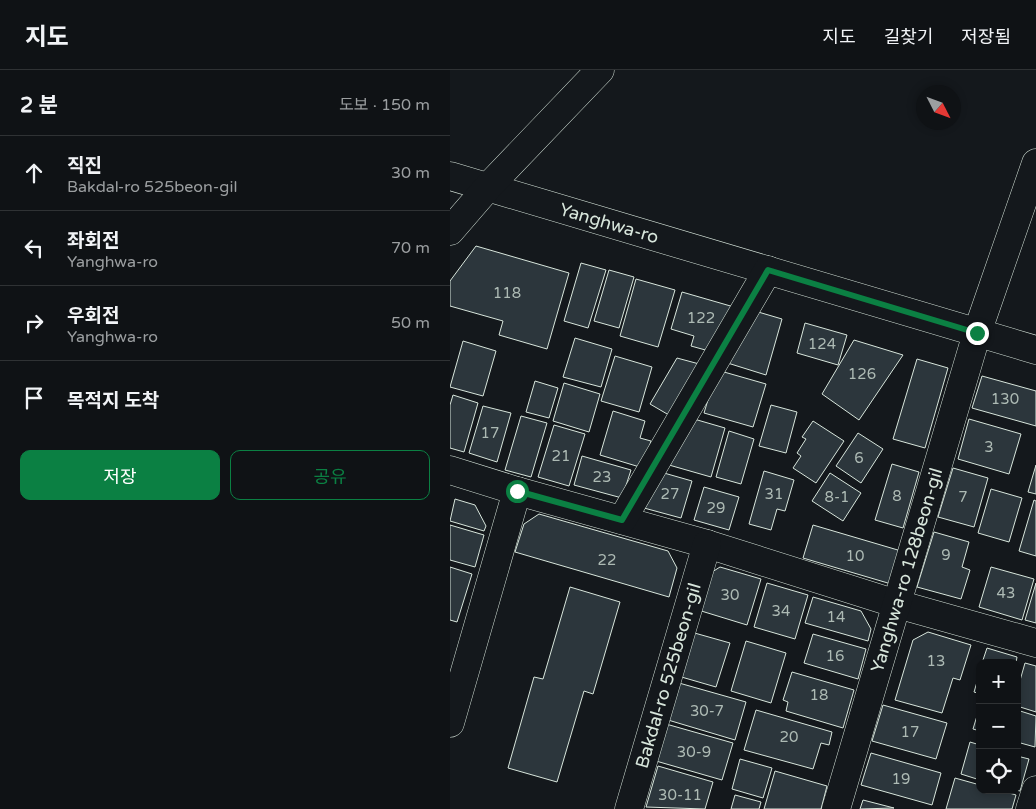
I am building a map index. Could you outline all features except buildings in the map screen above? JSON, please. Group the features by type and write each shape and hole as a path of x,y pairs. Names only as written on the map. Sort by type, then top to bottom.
{"street":[{"path":"450,232 488,187 600,70"},
{"name":"Yanghwa-ro 128beon-gil","path":"836,809 977,333 1036,162"},
{"name":"Yanghwa-ro","path":"450,176 1036,350"},
{"path":"622,520 768,270"},
{"path":"450,470 517,491 707,544 897,604 1036,643"},
{"path":"450,723 517,491"},
{"name":"Bakdal-ro 525beon-gil","path":"629,809 707,544"},
{"path":"1030,809 1036,790"}],"route":[{"path":"517,491 622,520 768,270 977,333"}]}
